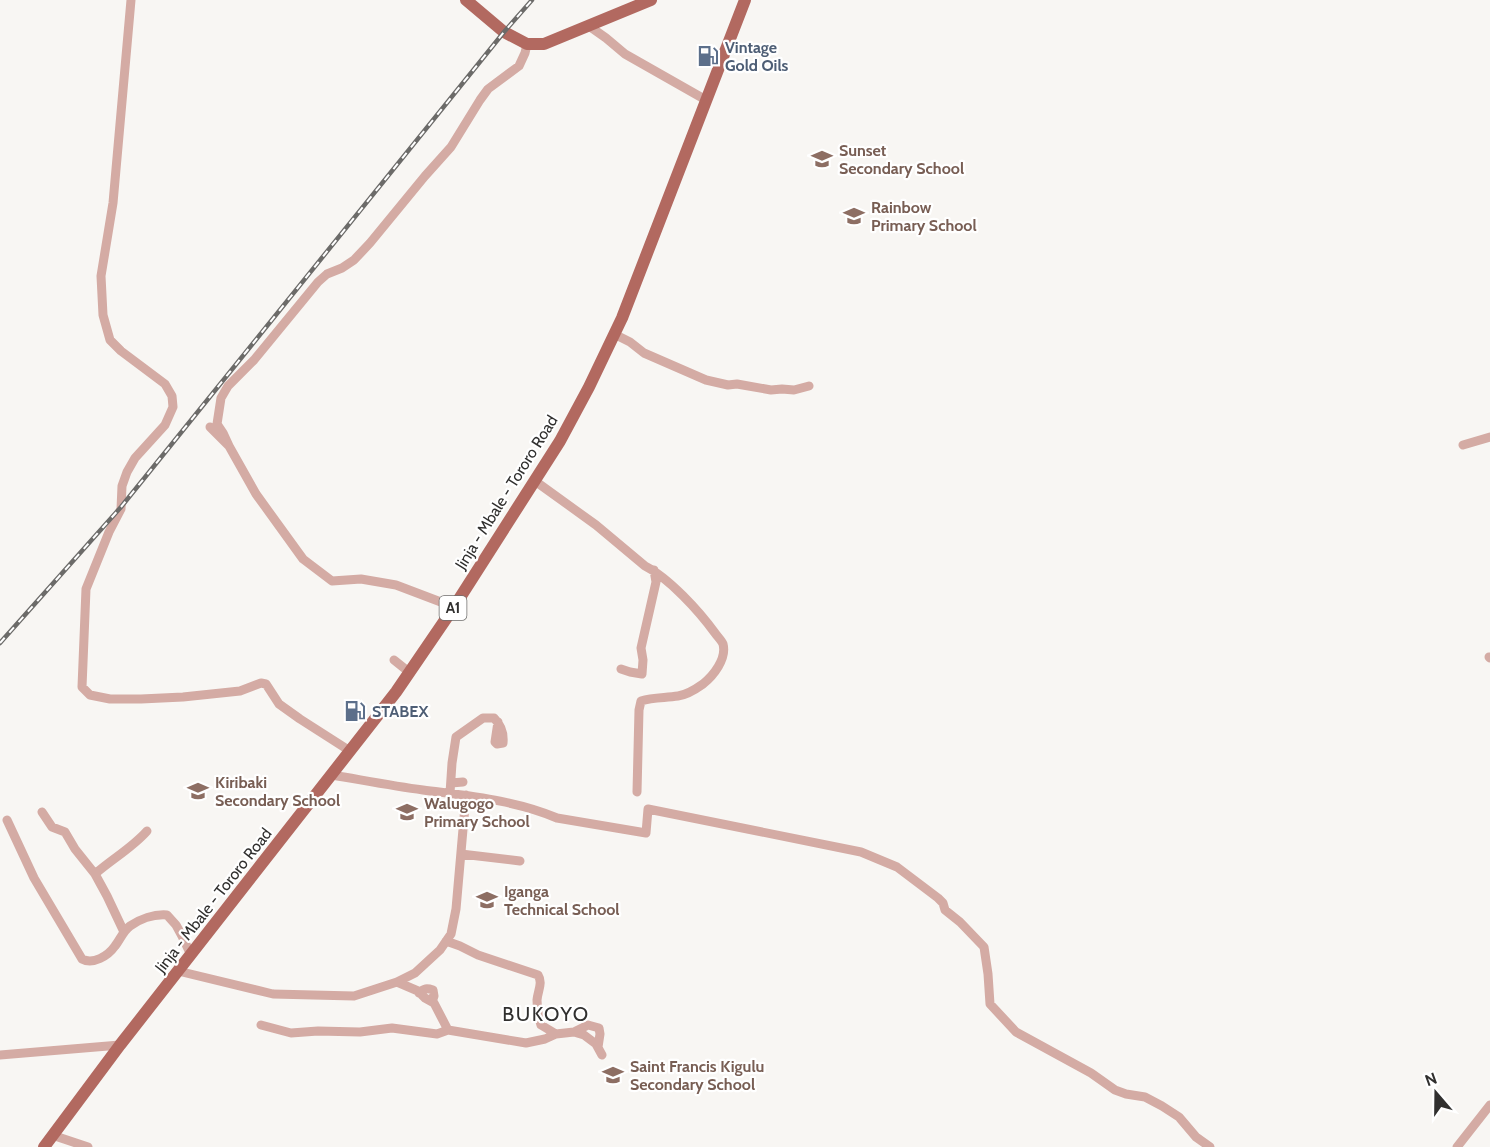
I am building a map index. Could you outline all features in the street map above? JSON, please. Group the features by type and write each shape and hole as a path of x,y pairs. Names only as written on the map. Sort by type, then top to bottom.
{"main road":[{"path":"466,0 504,32 527,44 544,44 651,0"},
{"name":"Jinja - Mbale - Tororo Road","path":"45,1147 120,1045 396,692 454,607 560,441 622,318 745,0"}],"street":[{"path":"130,0 113,203 100,276 103,315 110,340 128,357 165,384 172,396 173,407 165,425 135,458 127,472 122,486 121,509 86,589 82,687 90,694 110,699 141,699 240,691 261,683 266,684 279,704 350,751"},
{"path":"589,26 625,54 706,100"},
{"path":"454,607 396,585 362,579 332,581 303,559 256,494 217,424 221,398 228,386 254,360 318,282 327,274 354,260 370,243 451,147 488,89 519,66 527,44"},
{"path":"614,334 644,352 706,380 771,390 794,390 809,386"},
{"path":"210,428 229,446"},
{"path":"1463,445 1490,437"},
{"path":"535,481 596,525 645,566 654,570 686,599 723,644 722,656 715,673 702,685 681,696 650,698 641,701 637,792"},
{"path":"621,669 642,674 641,648 656,582 654,570"},
{"path":"394,660 409,672"},
{"path":"450,793 456,737 483,718 494,718 498,722"},
{"path":"332,775 413,789 466,795 557,818 646,833 648,809 861,852 897,867 938,898 945,910 984,947 990,1004 1016,1032 1091,1073 1115,1090 1145,1097 1162,1106 1179,1118 1196,1137 1210,1147"},
{"path":"451,783 463,782"},
{"path":"178,971 273,994 354,996 397,982 415,973 440,950 451,934 456,909 466,795"},
{"path":"42,812 52,827 65,832 95,874 124,932"},
{"path":"7,820 34,878 82,959 92,961 98,959 113,949 130,926 157,915 167,915 176,925 191,955"},
{"path":"95,874 107,862 138,841 147,831"},
{"path":"460,854 520,861"},
{"path":"446,941 478,955 538,975 541,983 537,997 537,1014 542,1025 556,1034"},
{"path":"397,982 432,1002 448,1030"},
{"path":"261,1025 291,1033 360,1032 392,1028 437,1034 448,1030 526,1043 556,1034 574,1032 588,1025 599,1028 600,1051 596,1044 584,1035 574,1032"},
{"path":"0,1056 120,1045"},
{"path":"1457,1147 1490,1106"},
{"path":"52,1135 88,1147"}],"railway":[{"path":"0,643 121,507 532,0"}],"place":[{"name":"Vintage Gold Oils","path":"708,56"},
{"name":"Sunset Secondary School","path":"822,159"},
{"name":"Rainbow Primary School","path":"854,216"},
{"name":"STABEX","path":"355,711"},
{"name":"Kiribaki Secondary School","path":"198,791"},
{"name":"Walugogo Primary School","path":"407,812"},
{"name":"Iganga Technical School","path":"487,900"},
{"name":"Saint Francis Kigulu Secondary School","path":"613,1075"}],"district":[{"name":"BUKOYO","path":"546,1014"}]}
